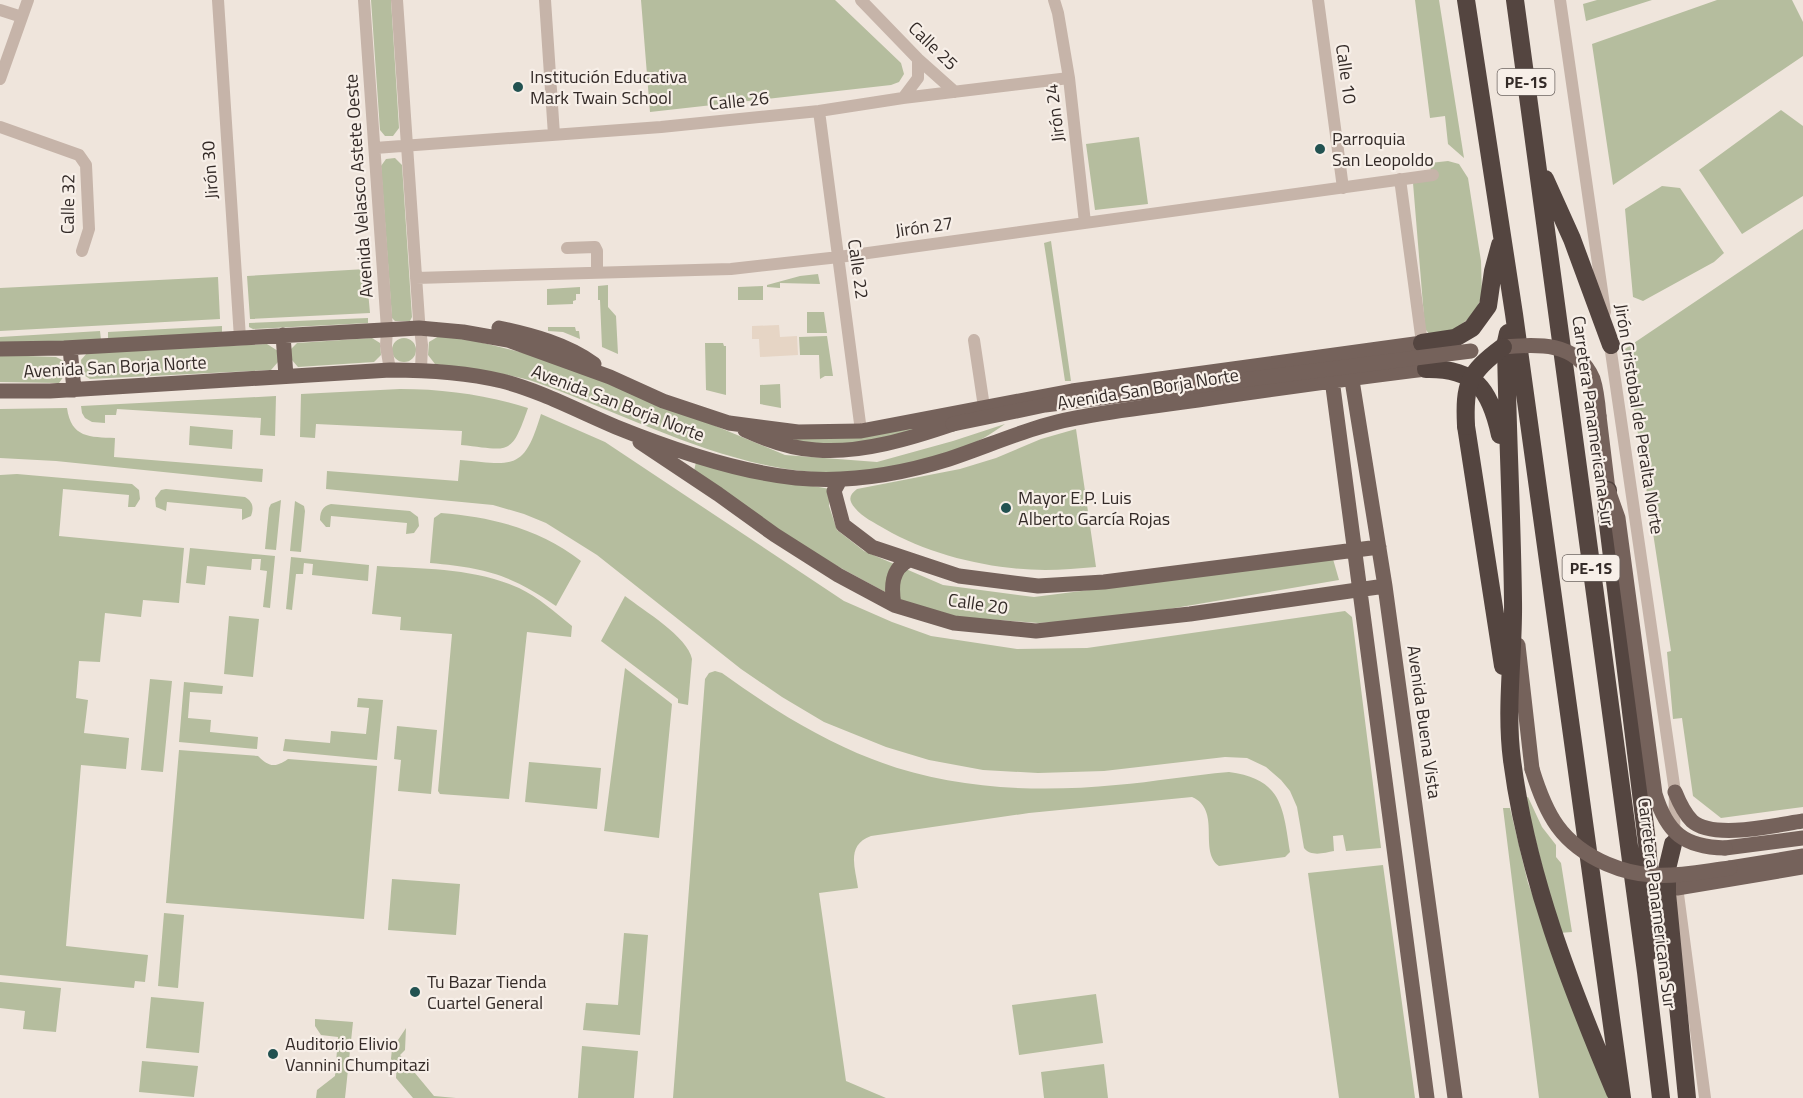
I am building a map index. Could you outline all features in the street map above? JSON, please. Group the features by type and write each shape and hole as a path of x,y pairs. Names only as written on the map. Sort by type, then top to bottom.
{"highway":[{"name":"PE-1S","path":"1466,0 1514,314 1622,1098"},
{"name":"Carretera Panamericana Sur","path":"1515,0 1661,1098"},
{"path":"1537,164 1572,239 1611,345"},
{"path":"1422,343 1455,338 1472,328 1488,306 1493,271 1502,239"},
{"path":"1514,314 1506,342 1513,603 1510,709 1514,776 1541,898 1618,1098"},
{"path":"1503,348 1485,363 1469,382 1465,392 1465,405 1468,438 1510,709"},
{"path":"1426,369 1459,373 1475,381 1488,396 1496,415 1508,474"},
{"path":"1608,490 1606,508 1647,842 1653,928 1646,972"},
{"path":"1673,844 1668,869 1667,894 1687,1098"}],"main road":[{"name":"Avenida San Borja Norte","path":"0,349 70,348 240,338 387,329 419,324 508,340 610,377 663,401 729,423 798,432 861,431 1073,391 1422,343"},
{"path":"283,335 286,376"},
{"path":"729,423 769,441 816,450 837,450 892,442 953,424 1046,405 1201,384 1537,344 1548,345 1566,352 1587,369 1596,393 1608,490 1618,518 1655,794 1660,811 1683,839 1704,848 1725,848 1803,838"},
{"path":"70,348 74,390"},
{"name":"Avenida Buena Vista","path":"1348,352 1385,586 1455,1098"},
{"path":"1329,354 1427,1098"},
{"name":"Avenida San Borja Norte","path":"0,391 74,390 390,370 421,369 463,373 503,381 541,394 617,427 686,452 759,471 794,477 840,480 900,472 949,459 994,442 1077,417 1426,369"},
{"name":"Calle 20","path":"617,427 813,560 894,605 954,623 1036,631 1190,614 1385,586"},
{"name":"Calle 20","path":"840,480 834,491 843,525 872,547 959,576 1038,586 1104,582 1379,547"},
{"path":"894,605 893,579 903,563 909,560"},
{"path":"1513,603 1532,770 1540,797 1553,821 1571,844 1597,860 1633,873 1652,875 1730,868 1803,856"},
{"path":"1675,792 1693,822 1708,829 1745,829 1803,821"},
{"path":"1677,888 1803,867"}],"street":[{"path":"0,79 28,0"},
{"name":"Jirón 30","path":"218,0 240,338"},
{"name":"Avenida Velasco Astete Oeste","path":"364,0 387,329 386,346 390,370"},
{"path":"397,0 422,345 421,369"},
{"path":"545,0 554,135"},
{"name":"Calle 25","path":"861,0 918,59 955,92"},
{"name":"Jirón 24","path":"1054,0 1069,78 1085,223"},
{"name":"Calle 10","path":"1317,0 1343,188"},
{"name":"Jirón Cristobal de Peralta Norte","path":"1560,0 1675,792 1673,844 1677,888 1705,1098"},
{"path":"0,10 22,17"},
{"path":"903,98 918,78 918,59"},
{"name":"Calle 26","path":"375,148 661,127 819,111 903,98 1069,78"},
{"name":"Calle 22","path":"819,111 861,431"},
{"name":"Calle 32","path":"0,127 78,155 83,159 86,165 89,229 82,250"},
{"name":"Jirón 27","path":"416,278 731,268 839,257 1433,175"},
{"path":"1400,180 1422,343"},
{"path":"567,248 595,247 597,272"},
{"path":"974,340 984,407"}],"green space":[{"path":"371,0 391,0 399,128 393,136 385,136 380,130"},
{"path":"641,0 835,0 901,63 904,74 899,82 891,85 650,112"},
{"path":"1415,0 1439,0 1464,158 1448,144 1445,116 1430,118"},
{"path":"1597,0 1652,0 1586,21 1583,4"},
{"path":"1717,0 1792,0 1803,22 1803,56 1613,185 1592,44"},
{"path":"1781,110 1803,126 1803,196 1742,234 1699,170"},
{"path":"1139,137 1148,204 1095,210 1086,144"},
{"path":"395,158 402,165 412,317 410,321 395,321 392,318 381,166 386,159"},
{"path":"1448,161 1459,164 1468,178 1481,261 1482,295 1477,308 1468,319 1454,330 1431,336 1425,329 1413,183 1432,180 1430,163"},
{"path":"1662,186 1680,188 1724,253 1714,262 1643,301 1633,297 1625,209"},
{"path":"1803,229 1803,807 1721,818 1693,796 1682,718 1673,719 1667,652 1671,651 1625,349"},
{"path":"1051,241 1071,381 1065,381 1044,243"},
{"path":"366,269 370,313 250,319 247,276"},
{"path":"818,274 820,284 780,283 780,288 767,287 767,285 800,276"},
{"path":"218,277 220,319 0,331 0,288"},
{"path":"608,285 608,307 616,316 618,354 602,347 598,286"},
{"path":"763,286 763,300 738,300 738,287"},
{"path":"580,287 580,294 576,294 573,304 547,305 547,289"},
{"path":"807,312 824,312 827,333 807,333"},
{"path":"368,318 368,323 253,329 249,327 249,323"},
{"path":"222,326 222,333 108,339 108,332"},
{"path":"548,327 575,327 576,331 579,331 580,339 563,332 548,331"},
{"path":"100,331 101,340 0,345 0,337"},
{"path":"439,336 471,340 540,357 625,388 785,455 877,462 1005,424 975,443 956,451 923,461 871,471 821,473 773,466 725,455 679,439 525,379 500,373 435,364 428,355 429,342"},
{"path":"827,336 833,376 820,379 819,355 800,355 799,337"},
{"path":"372,338 380,343 381,355 374,362 298,367 291,359 291,349 297,343"},
{"path":"404,338 413,341 416,350 413,359 404,362 395,359 392,350 395,341"},
{"path":"705,343 723,343 726,346 726,395 706,390"},
{"path":"267,344 278,351 278,362 271,370 90,379 82,374 81,360 87,353"},
{"path":"0,355 56,357 64,361 64,376 59,383 0,382"},
{"path":"780,384 781,408 760,404 760,385"},
{"path":"400,389 465,394 528,408 512,443 499,448 461,445 462,431 316,424 315,438 300,437 301,394"},
{"path":"276,396 275,436 260,435 261,418 117,409 116,415 105,415 105,423 92,422 85,418 81,406"},
{"path":"67,408 73,425 83,434 115,438 114,457 263,469 262,482 56,461 0,458 0,409"},
{"path":"541,414 605,442 844,601 931,636 1017,649 1087,648 1345,611 1352,617 1381,848 1346,851 1343,835 1333,836 1334,851 1318,854 1307,851 1304,848 1297,807 1290,791 1266,767 1247,758 1225,757 1104,771 1038,773 983,770 929,760 886,747 824,722 782,697 741,669 597,555 546,523 493,505 326,489 327,471 458,481 460,460 505,463 522,455 529,446"},
{"path":"943,420 899,436 849,444 819,444 781,438"},
{"path":"190,426 233,430 232,449 189,445"},
{"path":"1076,429 1096,567 1025,569 962,559 902,538 865,517 850,500 852,493 857,489 960,469 996,458 1041,439"},
{"path":"696,462 830,489 829,506 837,530 864,551 943,585 1034,597 1333,559 1339,580 1104,620 1038,623 958,617 900,600 800,546 694,471"},
{"path":"17,474 132,484 139,490 140,499 135,507 128,507 129,495 63,489 59,536 184,548 179,603 143,600 141,617 105,613 100,662 79,661 76,698 88,700 84,733 129,738 126,769 81,765 66,946 148,955 145,982 135,981 134,988 0,975 0,475"},
{"path":"161,490 245,497 252,505 251,516 242,520 242,509 167,502 166,511 156,507 155,498"},
{"path":"281,500 276,550 265,549 269,508 271,504"},
{"path":"295,501 304,506 305,511 301,552 290,551"},
{"path":"331,504 410,511 418,517 419,526 414,533 406,534 407,523 331,516 330,527 326,527 320,520 321,514 324,508"},
{"path":"441,513 515,526 549,541 581,561 556,606 525,586 496,574 466,567 430,563 434,518"},
{"path":"190,548 275,556 270,608 263,607 267,571 260,570 261,559 252,559 251,570 207,566 205,585 186,583"},
{"path":"291,557 369,565 368,581 312,575 313,564 304,563 303,574 296,574 292,610 286,609"},
{"path":"377,566 467,573 502,581 533,596 572,626 571,637 527,632 509,799 440,794 438,791 452,634 400,630 401,617 372,614"},
{"path":"625,596 674,633 689,651 692,659 688,705 678,703 678,699 601,641"},
{"path":"229,616 259,619 253,677 224,674"},
{"path":"625,668 672,704 659,838 604,831"},
{"path":"715,671 722,673 794,721 852,751 901,769 961,783 1054,789 1130,784 1229,772 1247,776 1260,781 1277,798 1282,809 1290,852 1285,857 1219,866 1210,851 1206,811 1201,803 1192,797 1029,813 871,836 863,840 855,851 854,865 858,888 819,893 846,1081 886,1098 673,1098 705,679 709,673"},
{"path":"150,679 172,681 163,772 141,770"},
{"path":"184,682 223,686 222,694 190,692 188,718 211,720 210,732 258,737 257,749 179,742"},
{"path":"358,698 383,700 377,760 283,751 285,739 330,743 331,731 366,734 369,708 357,707"},
{"path":"397,726 437,730 431,794 398,791 401,760 394,759"},
{"path":"179,750 258,756 272,765 288,759 377,766 364,919 166,903"},
{"path":"529,762 601,768 597,809 525,802"},
{"path":"1528,797 1542,827 1556,845 1556,857 1561,863 1572,932 1559,933 1525,798"},
{"path":"1503,808 1510,808 1528,883 1610,1098 1539,1098"},
{"path":"1383,865 1415,1098 1339,1098 1308,873"},
{"path":"392,879 460,884 456,935 388,930"},
{"path":"164,913 184,915 178,988 158,986"},
{"path":"624,933 648,935 640,1035 583,1030 586,1003 618,1005"},
{"path":"0,982 61,988 56,1032 23,1029 25,1011 0,1008"},
{"path":"1096,994 1103,1043 1019,1055 1012,1005"},
{"path":"151,997 204,1002 199,1053 146,1048"},
{"path":"315,1019 353,1022 345,1098 316,1098 317,1090 335,1076 338,1037 321,1035 315,1026"},
{"path":"406,1028 405,1050 400,1055 434,1096 456,1098 413,1098 396,1078 397,1061 390,1068 392,1049"},
{"path":"582,1046 638,1051 634,1098 578,1098"},
{"path":"142,1061 198,1066 194,1097 139,1092"},
{"path":"1104,1064 1108,1098 1044,1098 1041,1072"}],"shaded area":[{"path":"779,325 780,337 797,336 798,355 760,357 759,339 752,339 752,326"}],"place":[{"name":"Institución Educativa Mark Twain School","path":"518,87"},
{"name":"Parroquia San Leopoldo","path":"1320,149"},
{"name":"Mayor E.P. Luis Alberto García Rojas","path":"1006,508"},
{"name":"Tu Bazar Tienda Cuartel General","path":"415,992"},
{"name":"Auditorio Elivio Vannini Chumpitazi","path":"273,1054"}]}
